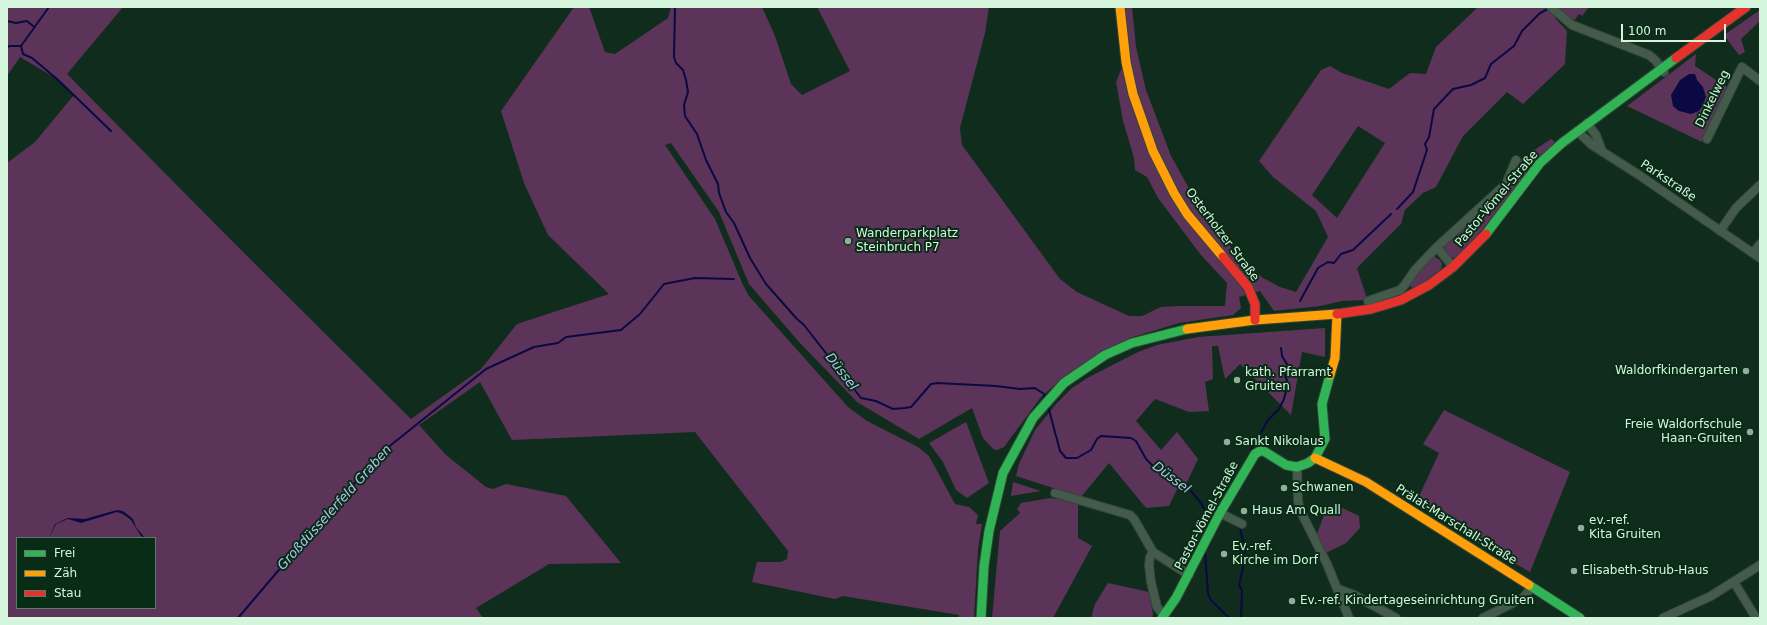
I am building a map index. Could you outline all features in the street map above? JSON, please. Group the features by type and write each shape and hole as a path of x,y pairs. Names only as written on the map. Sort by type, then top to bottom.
{"main road":[{"name":"Osterholzer Straße","path":"1120,7 1126,62 1131,88 1142,124 1153,151 1174,193 1187,214 1248,287 1255,304 1255,320"},
{"name":"Pastor-Vömel-Straße","path":"981,618 988,538 998,492 1010,458 1033,418 1051,397 1081,370 1105,355 1132,343 1180,330 1255,320 1337,314 1371,309 1401,300 1429,285 1453,267 1482,239 1540,163 1587,123 1662,71 1746,7"},
{"path":"1297,467 1308,463 1315,458 1320,450 1324,438 1322,404 1335,358 1337,314"},
{"name":"Pastor-Vömel-Straße","path":"1163,617 1189,575 1220,513 1252,458 1258,451 1262,450 1286,465 1297,467"},
{"name":"Prälat-Marschall-Straße","path":"1315,458 1366,482 1580,618"}],"street":[{"path":"1554,10 1572,25 1649,55 1656,61 1662,71"},
{"name":"Dinkelweg","path":"1707,139 1742,68 1760,81"},
{"path":"1587,123 1596,135 1602,151"},
{"name":"Parkstraße","path":"1577,131 1592,145 1757,255 1760,244"},
{"name":"Pastor-Vömel-Straße","path":"1368,301 1400,290 1415,270 1437,247 1506,184 1516,160"},
{"path":"1720,231 1736,208 1760,185"},
{"name":"Pastor-Vömel-Straße","path":"1437,247 1453,267"},
{"path":"1297,467 1298,501 1300,510 1338,589 1349,618"},
{"path":"1055,494 1130,515 1134,519 1153,552 1189,575"},
{"path":"1220,513 1242,524"},
{"path":"1153,552 1150,557 1149,565 1151,582 1157,606 1163,617"},
{"path":"1663,618 1711,596 1760,565"},
{"path":"1734,582 1756,618"},
{"path":"1483,618 1523,598 1532,587"},
{"path":"1338,589 1354,595 1396,618"}],"shaded area":[{"path":"7,7 123,7 67,74 411,419 481,369 517,324 609,294 548,235 524,183 501,111 574,7 589,7 605,52 615,54 668,18 671,7 762,7 775,36 791,84 802,95 850,71 817,7 989,7 985,33 960,128 962,145 1060,279 1077,292 1129,316 1142,316 1161,307 1225,306 1227,283 1201,255 1158,198 1147,177 1135,170 1134,158 1123,121 1116,82 1129,50 1124,7 1132,7 1136,47 1146,90 1171,156 1201,210 1233,250 1263,278 1280,287 1296,292 1328,237 1316,211 1273,177 1259,161 1321,70 1330,66 1342,73 1389,89 1410,73 1426,74 1436,47 1478,7 1589,7 1582,16 1579,14 1573,22 1560,13 1555,18 1567,31 1565,64 1523,104 1507,92 1463,136 1436,187 1423,193 1405,210 1401,224 1357,268 1366,296 1365,300 1342,301 1320,306 1274,311 1260,291 1239,297 1241,308 1233,315 1179,323 1130,338 1069,373 1041,397 1004,447 997,450 993,449 983,438 972,408 919,439 857,402 800,343 749,284 719,212 671,143 665,145 715,219 749,296 848,407 867,421 918,447 929,456 955,504 969,507 978,515 976,524 982,524 978,549 974,618 959,618 959,615 843,596 835,599 752,582 757,562 781,562 787,559 788,551 695,432 512,440 480,382 419,425 446,455 486,487 493,489 506,484 566,496 621,563 549,564 476,608 483,618 7,618 7,163 35,142 74,95 57,79 20,57 7,76","holes":["1358,126 1385,143 1337,218 1312,195"]},
{"path":"1760,10 1760,21 1741,39 1745,52 1739,55 1724,35"},
{"path":"1696,54 1695,66 1728,88 1702,142 1627,106"},
{"path":"1689,74 1695,74 1697,80 1703,87 1706,97 1699,111 1691,114 1679,111 1673,106 1671,95 1680,80"},
{"path":"1551,139 1555,142 1482,230 1456,258 1448,257 1444,251 1445,241 1512,185 1524,172 1518,161"},
{"path":"1433,256 1440,260 1442,264 1441,269 1422,284 1412,288 1409,284 1415,274"},
{"path":"1325,328 1325,357 1302,352 1291,415 1240,364 1225,379 1218,346 1212,346 1213,379 1205,382 1209,411 1189,412 1155,399 1136,421 1161,450 1177,432 1198,459 1187,482 1180,483 1169,506 1146,508 1109,463 1081,497 1016,476 1019,464 1035,430 1057,403 1072,388 1089,377 1138,352 1157,345 1198,337"},
{"path":"1444,410 1570,472 1530,572 1458,531 1416,503 1439,453 1423,444"},
{"path":"966,422 989,483 967,498 956,490 943,462 929,443"},
{"path":"1013,482 1041,491 1011,496"},
{"path":"1050,498 1078,502 1078,538 1092,546 1053,618 992,618 1000,531 1020,513 1017,509 1021,503"},
{"path":"1340,507 1359,516 1360,528 1346,543 1326,553 1317,534 1325,512"},
{"path":"117,510 123,511 133,519 136,527 144,537 141,536 131,520 123,514 117,512 81,523 68,519 56,524 49,537 55,524 68,518 85,519"},
{"path":"1108,583 1149,592 1153,614 1152,618 1091,618 1095,604"}],"waterway":[{"path":"7,48 9,46 21,46 49,7"},
{"name":"Düssel","path":"675,7 674,57 676,63 683,70 686,80 688,92 684,105 685,116 697,134 706,160 718,184 719,193 726,212 734,223 750,258 766,284 804,325 861,398 876,401 893,409 911,407 931,384 937,383 996,386 1020,389 1035,388 1044,394 1045,398"},
{"path":"1397,209 1413,192 1427,150 1425,144 1429,137 1434,109 1453,89 1471,85 1485,78 1491,64 1514,46 1522,31 1540,13 1550,8"},
{"path":"7,21 16,23 27,21 33,26"},
{"path":"21,46 23,54 32,58 57,79 111,131"},
{"path":"1300,301 1318,268 1328,262 1334,263 1341,254 1353,250 1391,214"},
{"name":"Großdüsselerfeld Graben","path":"238,618 329,511 386,449 486,369 534,347 558,343 566,337 621,330 640,314 664,284 695,278 734,279"},
{"path":"1251,450 1268,420 1279,409 1284,399 1288,383 1285,376 1288,366 1282,356 1281,348"},
{"name":"Düssel","path":"1048,406 1060,451 1066,458 1077,458 1091,450 1097,439 1101,436 1131,438 1136,441 1146,459 1155,468 1166,472 1191,491 1201,503 1209,517"},
{"path":"1240,528 1245,550 1239,585 1242,590 1241,618"},
{"name":"Düssel","path":"1205,553 1208,594 1211,600 1229,618"}],"traffic: fast":[{"path":"1486,234 1540,163 1562,143 1676,58"},
{"path":"981,618 984,566 989,531 1003,473 1033,418 1064,383 1105,355 1132,343 1187,329"},
{"path":"1162,618 1176,598 1220,513 1255,454 1262,450 1286,465 1297,467 1308,463 1315,458 1325,439 1322,404 1330,375"},
{"path":"1529,585 1580,618"}],"traffic: slow":[{"path":"1120,7 1126,62 1133,94 1153,151 1174,193 1187,214 1223,257"},
{"path":"1187,329 1255,320 1337,314"},
{"path":"1330,375 1335,358 1337,314"},
{"path":"1315,458 1366,482 1529,585"}],"traffic: jam":[{"path":"1676,58 1746,7"},
{"path":"1337,314 1371,309 1401,300 1429,285 1453,267 1486,234"},
{"path":"1223,257 1248,287 1255,304 1255,320"}],"place":[{"name":"Wanderparkplatz Steinbruch P7","path":"848,241"},
{"name":"Waldorfkindergarten","path":"1746,371"},
{"name":"kath. Pfarramt Gruiten","path":"1237,380"},
{"name":"Freie Waldorfschule Haan-Gruiten","path":"1750,432"},
{"name":"Sankt Nikolaus","path":"1227,442"},
{"name":"Schwanen","path":"1284,488"},
{"name":"Haus Am Quall","path":"1244,511"},
{"name":"ev.-ref. Kita Gruiten","path":"1581,528"},
{"name":"Ev.-ref. Kirche im Dorf","path":"1224,554"},
{"name":"Elisabeth-Strub-Haus","path":"1574,571"},
{"name":"Ev.-ref. Kindertageseinrichtung Gruiten","path":"1292,601"}]}
